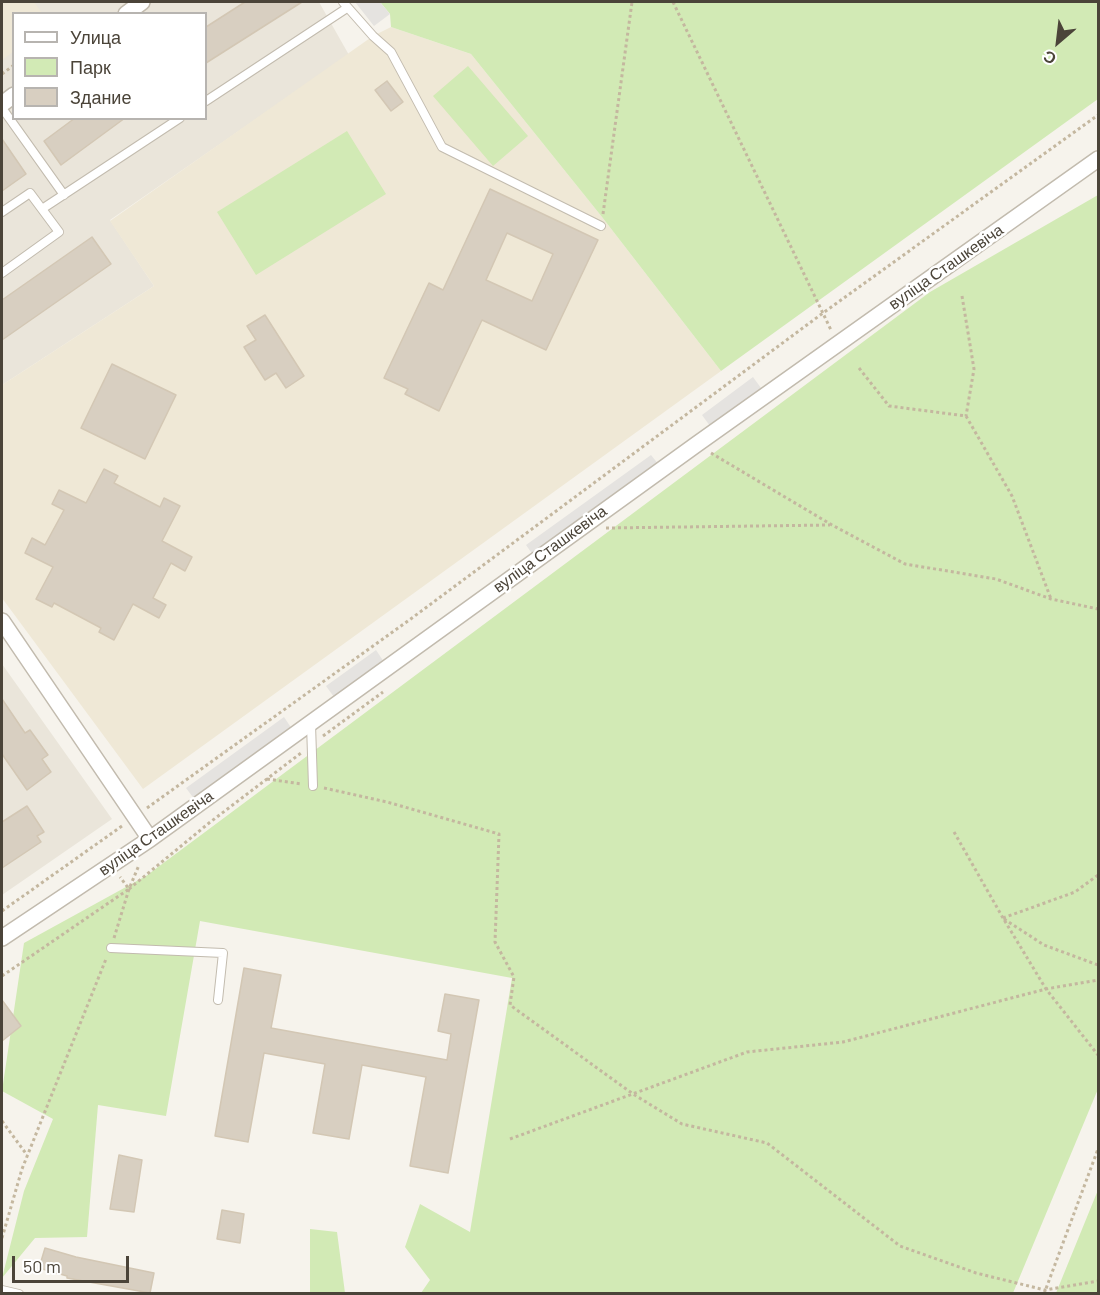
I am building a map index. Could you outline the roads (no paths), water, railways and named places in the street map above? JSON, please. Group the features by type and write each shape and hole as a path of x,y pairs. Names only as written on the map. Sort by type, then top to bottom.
{"street":[{"path":"129,12 142,2"},
{"name":"вуліца Сташкевіча","path":"2,938 150,839 310,722 1098,159"},
{"path":"2,621 150,839"}],"lane":[{"path":"207,100 345,5 391,52 442,147 601,226"},
{"path":"2,108 64,195"},
{"path":"42,209 177,120"},
{"path":"2,212 30,193 59,232 2,273"},
{"path":"310,722 313,786"},
{"path":"111,948 223,953 218,1000"},
{"path":"2,1290 19,1293"}]}
